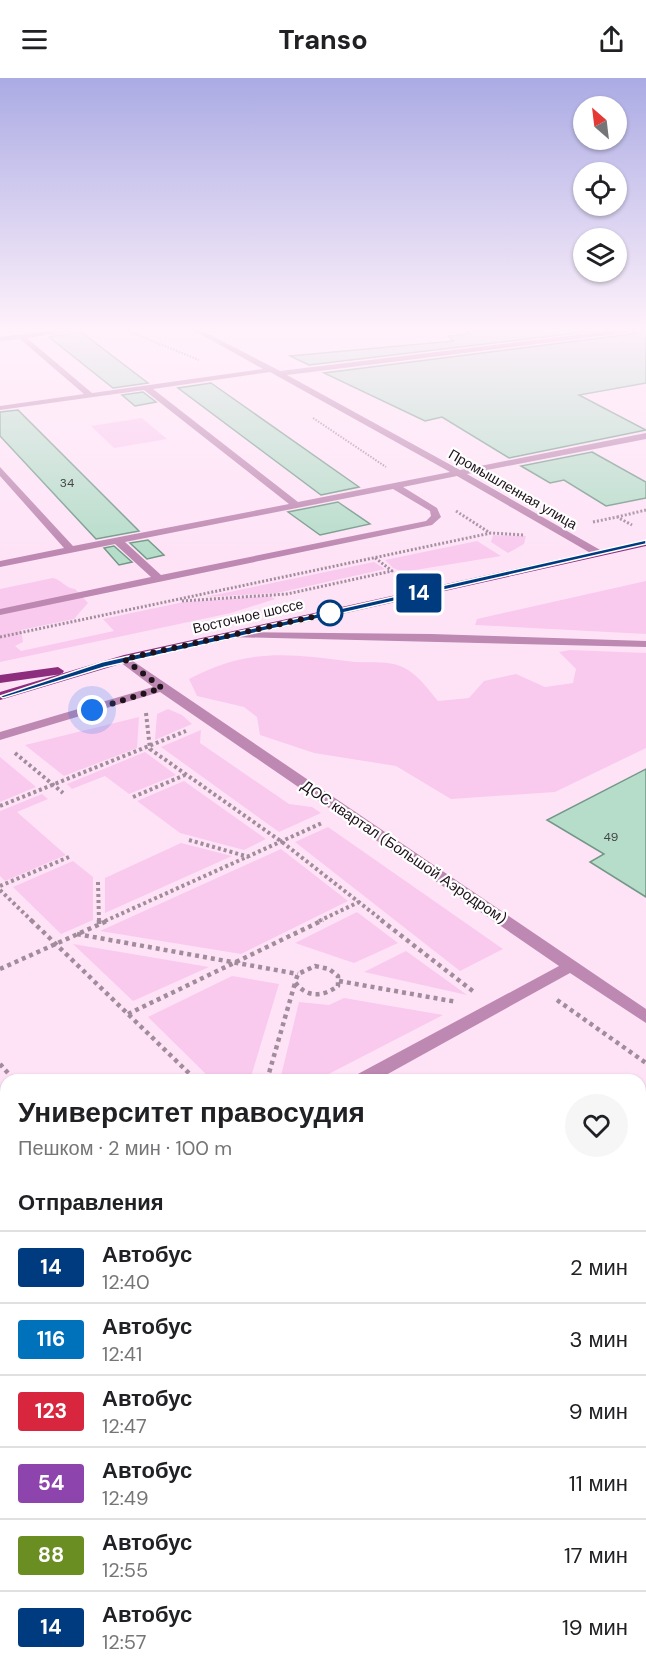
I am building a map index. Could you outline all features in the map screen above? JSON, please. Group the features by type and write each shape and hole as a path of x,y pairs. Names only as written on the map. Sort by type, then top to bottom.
{"main road":[{"name":"Восточное шоссе","path":"102,664 646,543"},
{"path":"0,678 102,664"},
{"path":"0,696 102,664"}],"street":[{"path":"0,408 29,403"},
{"path":"166,403 296,506"},
{"name":"Промышленная улица","path":"331,403 598,553"},
{"path":"0,564 646,436"},
{"path":"0,470 71,550"},
{"path":"0,612 429,523 436,516 434,510 395,486"},
{"path":"117,540 159,579"},
{"path":"234,635 431,637 646,644"},
{"name":"ДОС квартал (Большой Аэродром)","path":"124,659 162,688 646,1017"},
{"path":"4,741 162,688"},
{"path":"373,1074 571,966"}],"path":[{"path":"311,416 410,483"},
{"path":"450,508 491,533"},
{"path":"593,522 646,510"},
{"path":"616,517 640,530"},
{"path":"0,637 491,533 531,535"},
{"path":"166,602 286,594 392,571 350,539"},
{"path":"146,712 148,747"},
{"path":"0,806 212,721"},
{"path":"4,741 63,793"},
{"path":"148,747 282,842 496,1009"},
{"path":"133,797 186,774"},
{"path":"0,969 345,812"},
{"path":"189,840 249,857"},
{"path":"69,857 0,888 190,1074"},
{"path":"98,882 99,924"},
{"path":"128,1014 359,902"},
{"path":"76,934 298,974 309,968 322,967 334,972 339,981 338,986 329,993 314,996 301,991 295,982"},
{"path":"269,1074 298,974"},
{"path":"339,981 496,1009"},
{"path":"537,986 646,1063"}],"shaded area":[{"path":"142,418 167,439 114,448 91,426"},
{"path":"493,535 526,536 524,544 508,553 491,542"},
{"path":"477,541 501,556 403,572 393,568 385,560"},
{"path":"374,562 385,569 277,593 205,597"},
{"path":"53,578 75,589 88,603 74,619 21,630 23,642 15,646 21,651 114,631 103,619 184,602 270,596 275,599 231,613 0,662 0,589"},
{"path":"646,581 646,634 475,625 477,619"},
{"path":"570,650 646,653 646,748 555,792 451,799 396,766 314,753 260,735 257,717 244,707 197,696 189,679 211,669 251,657 290,655 387,663 409,671 438,701 469,698 484,681 516,674 545,687 573,683 576,669 559,652"},
{"path":"168,709 182,715 192,724 155,740 157,714"},
{"path":"139,717 137,748 64,776 25,745"},
{"path":"201,730 200,743 289,804 312,807 321,813 279,832 161,747"},
{"path":"145,752 176,775 129,794 105,776 72,789 67,784"},
{"path":"0,757 36,787 0,802"},
{"path":"184,781 266,839 244,850 180,833 137,801"},
{"path":"42,794 48,799 17,812 66,855 5,881 0,876 0,811"},
{"path":"328,827 503,949 460,971 295,842"},
{"path":"181,843 232,856 105,913 105,878"},
{"path":"281,849 348,901 241,954 100,931"},
{"path":"73,861 93,877 93,920 61,934 13,887"},
{"path":"357,912 398,943 354,963 295,943"},
{"path":"73,944 209,967 133,1001"},
{"path":"406,951 467,995 364,972"},
{"path":"232,976 279,984 252,1074 206,1074 148,1017"},
{"path":"344,998 443,1015 329,1074 281,1074 299,1002 329,1005"}],"building":[{"path":"199,403 240,403 359,487 321,495"},
{"path":"388,403 595,403 646,430 509,458 442,417 425,421"},
{"path":"18,410 139,531 96,539 0,436 0,412"},
{"path":"592,452 646,482 646,498 606,506 564,480 550,483 521,466"},
{"path":"338,502 370,524 320,535 288,512"},
{"path":"148,540 164,555 147,559 130,543"},
{"path":"114,546 132,562 119,565 104,548"},
{"path":"646,769 646,897 590,862 604,854 547,820"}],"bus line":[{"name":"14","path":"0,696 102,664 646,542"}],"route":[{"path":"92,710 162,688 124,659 330,613"}]}
